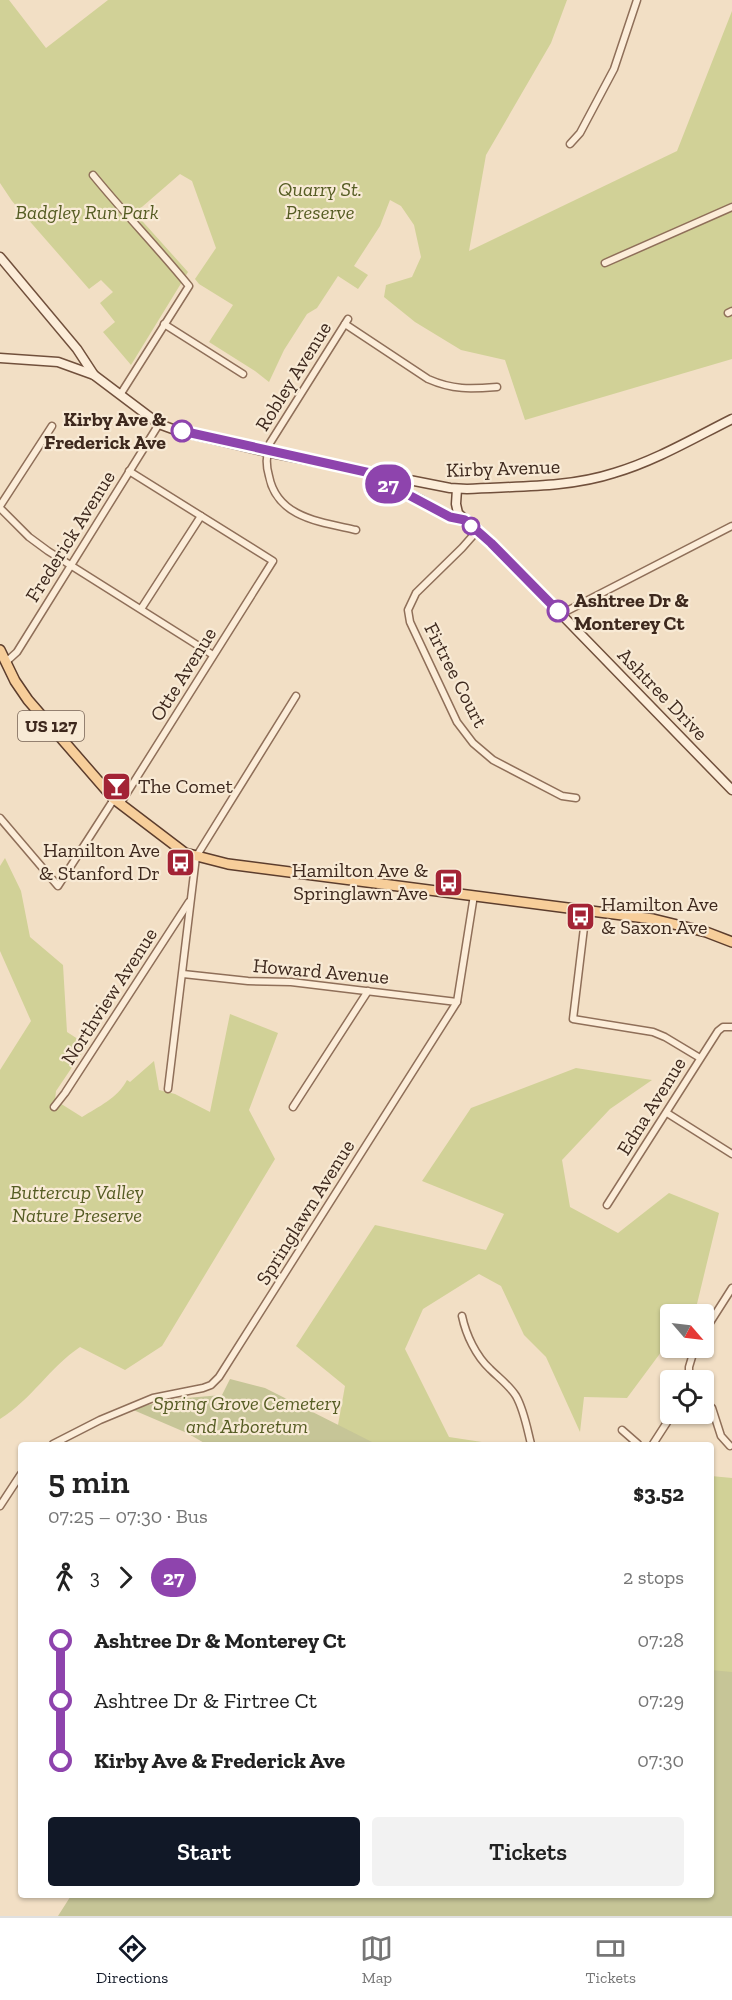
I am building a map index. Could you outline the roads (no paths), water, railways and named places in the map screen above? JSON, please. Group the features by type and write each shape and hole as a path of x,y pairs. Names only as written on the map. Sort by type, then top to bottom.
{"main road":[{"name":"US 127","path":"0,650 28,700 117,801 185,853 228,864 653,919 706,932 732,942"}],"street":[{"path":"570,144 580,133 614,69 637,0"},
{"path":"93,175 189,286 120,395"},
{"path":"605,263 732,207"},
{"path":"0,257 77,349 94,375"},
{"name":"Robley Avenue","path":"267,452 270,443 346,322 428,379 462,389 497,387"},
{"path":"164,324 243,374"},
{"name":"Kirby Avenue","path":"0,358 58,362 94,375 159,424 178,431 267,452 436,487 457,489 572,482 598,478 645,462 732,419"},
{"name":"Frederick Avenue","path":"6,662 17,652 159,424"},
{"path":"52,426 0,507 29,537 213,655"},
{"path":"267,452 271,486 278,499 288,509 313,520 356,530"},
{"path":"129,471 201,516 141,609"},
{"path":"384,476 388,484 450,517 465,520"},
{"path":"457,489 458,513 465,520"},
{"name":"Otte Avenue","path":"0,818 58,886 117,801 273,561 201,516"},
{"name":"Ashtree Drive","path":"465,520 561,614 732,790"},
{"path":"561,614 732,526"},
{"name":"Firtree Court","path":"477,531 416,593 408,610 410,622 457,722 473,743 503,765 562,796 576,798"},
{"path":"168,1089 196,857 296,696"},
{"name":"Springlawn Avenue","path":"57,1442 100,1420 153,1398 203,1388 211,1385 219,1377 457,1002 474,895"},
{"name":"Northview Avenue","path":"54,1107 190,901"},
{"path":"586,911 573,1019 653,1032 700,1059"},
{"name":"Howard Avenue","path":"183,974 368,991 457,1002"},
{"path":"293,1107 368,991"},
{"name":"Edna Avenue","path":"607,1204 718,1031 723,1026 732,1027"},
{"path":"667,1113 732,1154"},
{"path":"714,1316 732,1288"},
{"path":"462,1316 465,1331 488,1368 509,1386 516,1396 522,1408 530,1442"},
{"path":"714,1414 721,1436 730,1446"},
{"path":"654,1442 666,1424"},
{"path":"621,1430 636,1442"},
{"path":"0,1506 18,1479"}],"place":[{"name":"Kirby Ave & Frederick Ave","path":"182,431"},
{"name":"Ashtree Dr & Monterey Ct","path":"558,611"},
{"name":"The Comet","path":"117,786"},
{"name":"Hamilton Ave & Stanford Dr","path":"181,862"},
{"name":"Hamilton Ave & Springlawn Ave","path":"449,882"},
{"name":"Hamilton Ave & Saxon Ave","path":"580,916"}],"park label":[{"name":"Quarry St. Preserve","path":"320,200"},
{"name":"Badgley Run Park","path":"87,212"},
{"name":"Buttercup Valley Nature Preserve","path":"77,1204"},
{"name":"Spring Grove Cemetery and Arboretum","path":"247,1414"}]}
